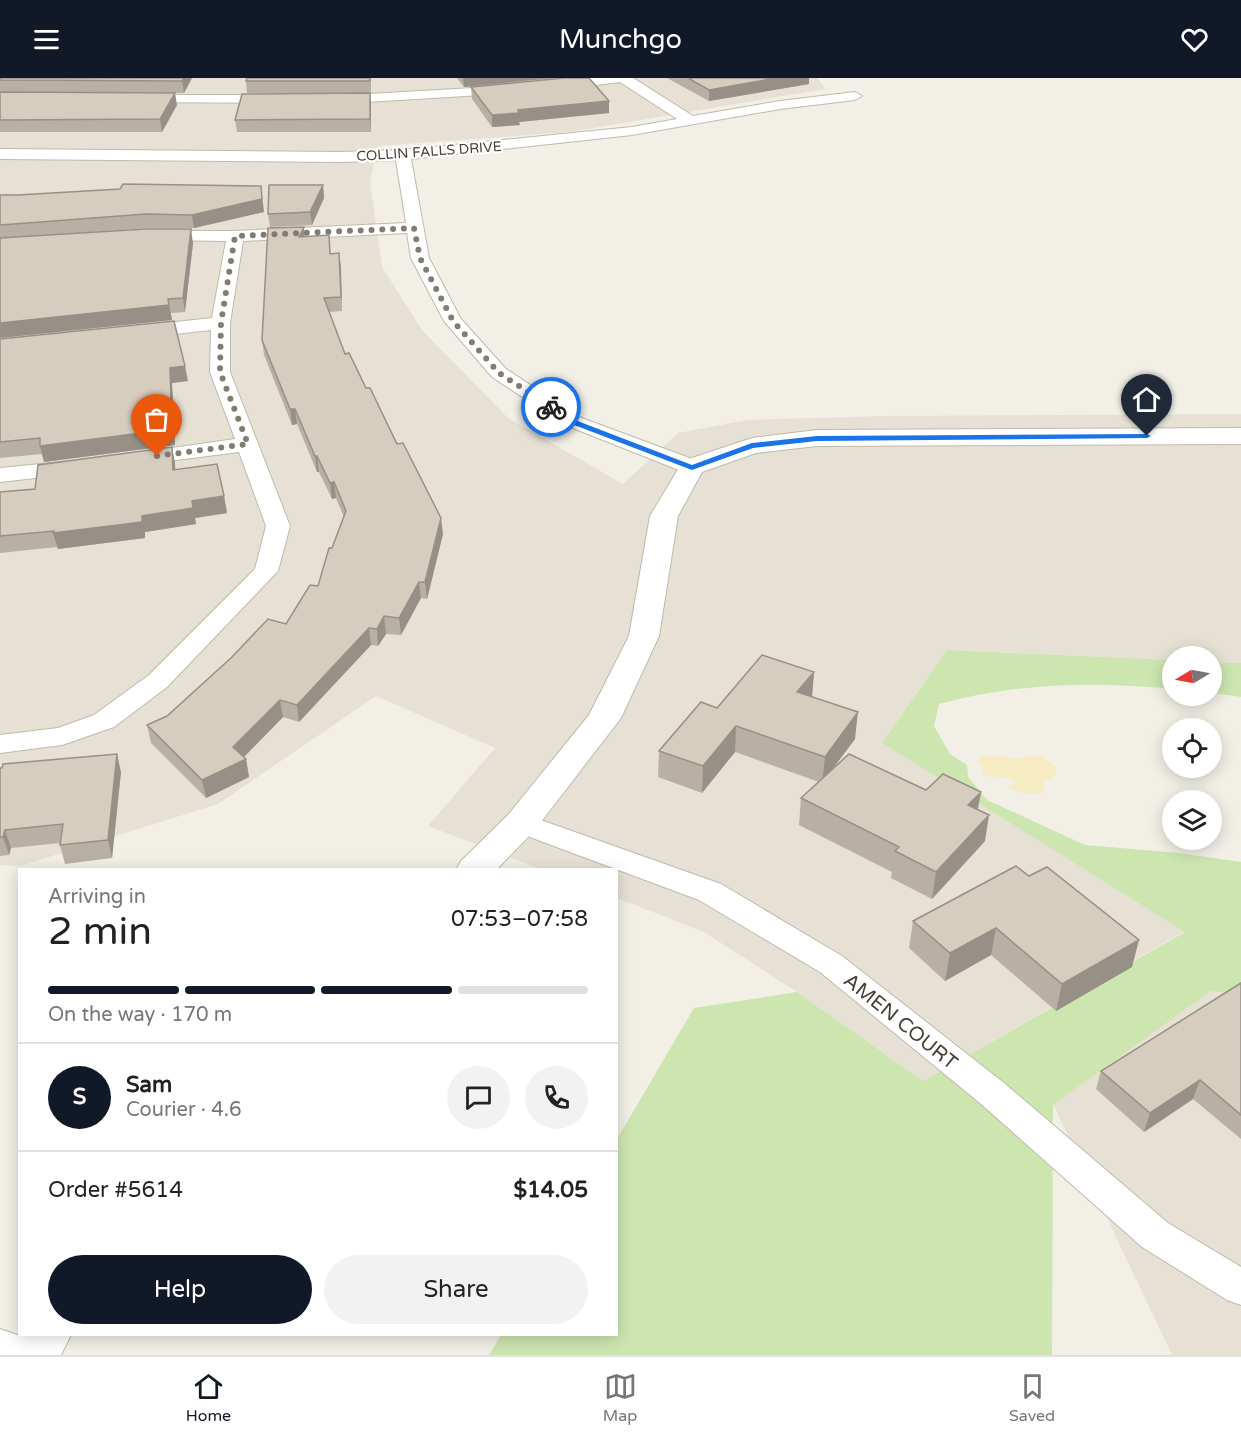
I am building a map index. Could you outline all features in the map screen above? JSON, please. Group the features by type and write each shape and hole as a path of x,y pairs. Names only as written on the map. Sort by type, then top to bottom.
{"street":[{"path":"320,100 433,96 619,78"},
{"path":"624,78 691,121"},
{"path":"126,99 218,94 297,100"},
{"name":"COLLIN FALLS DRIVE","path":"0,154 329,157 403,155 608,134 780,105 855,96"},
{"path":"403,155 420,258 453,321 499,373 572,421 692,467 752,446 817,438 1241,436"},
{"path":"136,236 235,236 414,228"},
{"path":"0,744 62,736 104,721 158,681 267,571 278,526 220,372 221,323 235,236"},
{"path":"121,334 221,323"},
{"path":"112,463 248,444"},
{"path":"0,475 89,466"},
{"path":"476,868 521,823 604,718 644,636 664,516 692,467"},
{"name":"AMEN COURT","path":"521,823 710,892 831,964 992,1093 1155,1235 1241,1288"},
{"path":"33,1355 46,1336"},
{"path":"0,1347 24,1355"}],"shaded area":[{"path":"0,78 818,78 825,89 570,132 378,146 370,182 382,267 422,330 508,418 623,484 678,433 748,420 886,416 1241,414 1241,663 1222,662 1222,646 1162,646 1162,660 947,650 882,743 1185,931 923,1081 797,992 704,932 618,898 618,868 538,868 428,826 495,748 376,696 218,804 20,866 0,865"},
{"path":"1211,991 1241,995 1241,1355 1172,1355 1053,1104"}],"green space":[{"path":"947,650 1162,660 1162,688 1084,685 997,692 939,704 934,726 950,754 967,765 968,777 987,800 1085,845 1179,853 1241,862 1241,995 1211,991 1053,1105 1052,1355 489,1355 500,1336 618,1336 618,1137 694,1008 797,992 923,1081 1185,932 882,743"},
{"path":"1222,662 1241,663 1241,697 1222,694"}],"sand":[{"path":"987,755 1018,758 1040,755 1056,767 1055,776 1042,782 1043,792 1033,794 1020,792 1008,787 1015,783 1014,780 982,775 984,768 979,764 978,757"}],"building":[{"path":"0,78 184,78 182,81 0,80"},
{"path":"247,78 370,78 370,81 246,81"},
{"path":"564,78 589,78 609,101 518,110 519,113 492,115 471,87"},
{"path":"688,78 776,78 709,90"},
{"path":"0,92 175,93 160,119 0,120"},
{"path":"370,93 370,119 235,120 242,94"},
{"path":"123,184 261,186 262,199 192,215 146,214 0,225 0,195 120,189"},
{"path":"269,185 323,185 310,212 268,214"},
{"path":"304,227 299,237 329,235 330,254 339,253 341,297 324,298 345,354 349,353 366,388 370,388 397,444 403,443 441,518 425,582 419,582 399,618 384,616 377,629 369,628 297,705 280,700 233,747 246,759 202,780 147,725 167,716 232,657 268,619 286,624 310,585 318,586 329,548 332,548 346,511 334,482 330,483 315,456 295,409 290,409 262,340 268,228"},
{"path":"146,229 191,229 183,298 168,299 169,305 0,323 0,238"},
{"path":"174,321 185,366 170,368 172,429 40,446 40,438 0,442 0,339"},
{"path":"172,447 173,470 217,464 224,496 192,501 193,508 142,516 142,522 53,533 54,531 0,536 0,492 35,489 38,465"},
{"path":"762,655 814,672 797,692 858,712 825,757 736,726 703,766 659,751 701,702 717,708"},
{"path":"117,754 108,840 60,845 63,824 5,830 3,837 0,837 0,768 3,764"},
{"path":"849,754 926,790 943,774 981,792 968,805 989,815 936,872 895,851 899,847 801,798"},
{"path":"1016,866 1029,876 1047,867 1139,940 1062,984 996,928 950,953 913,921"},
{"path":"1241,983 1241,1115 1200,1080 1150,1113 1101,1071"}],"way so far":[{"path":"157,456 248,444 220,372 221,323 235,236 414,228 420,258 453,321 499,373 551,407"}],"route":[{"path":"551,407 572,421 692,467 752,446 817,438 1147,436"}]}
